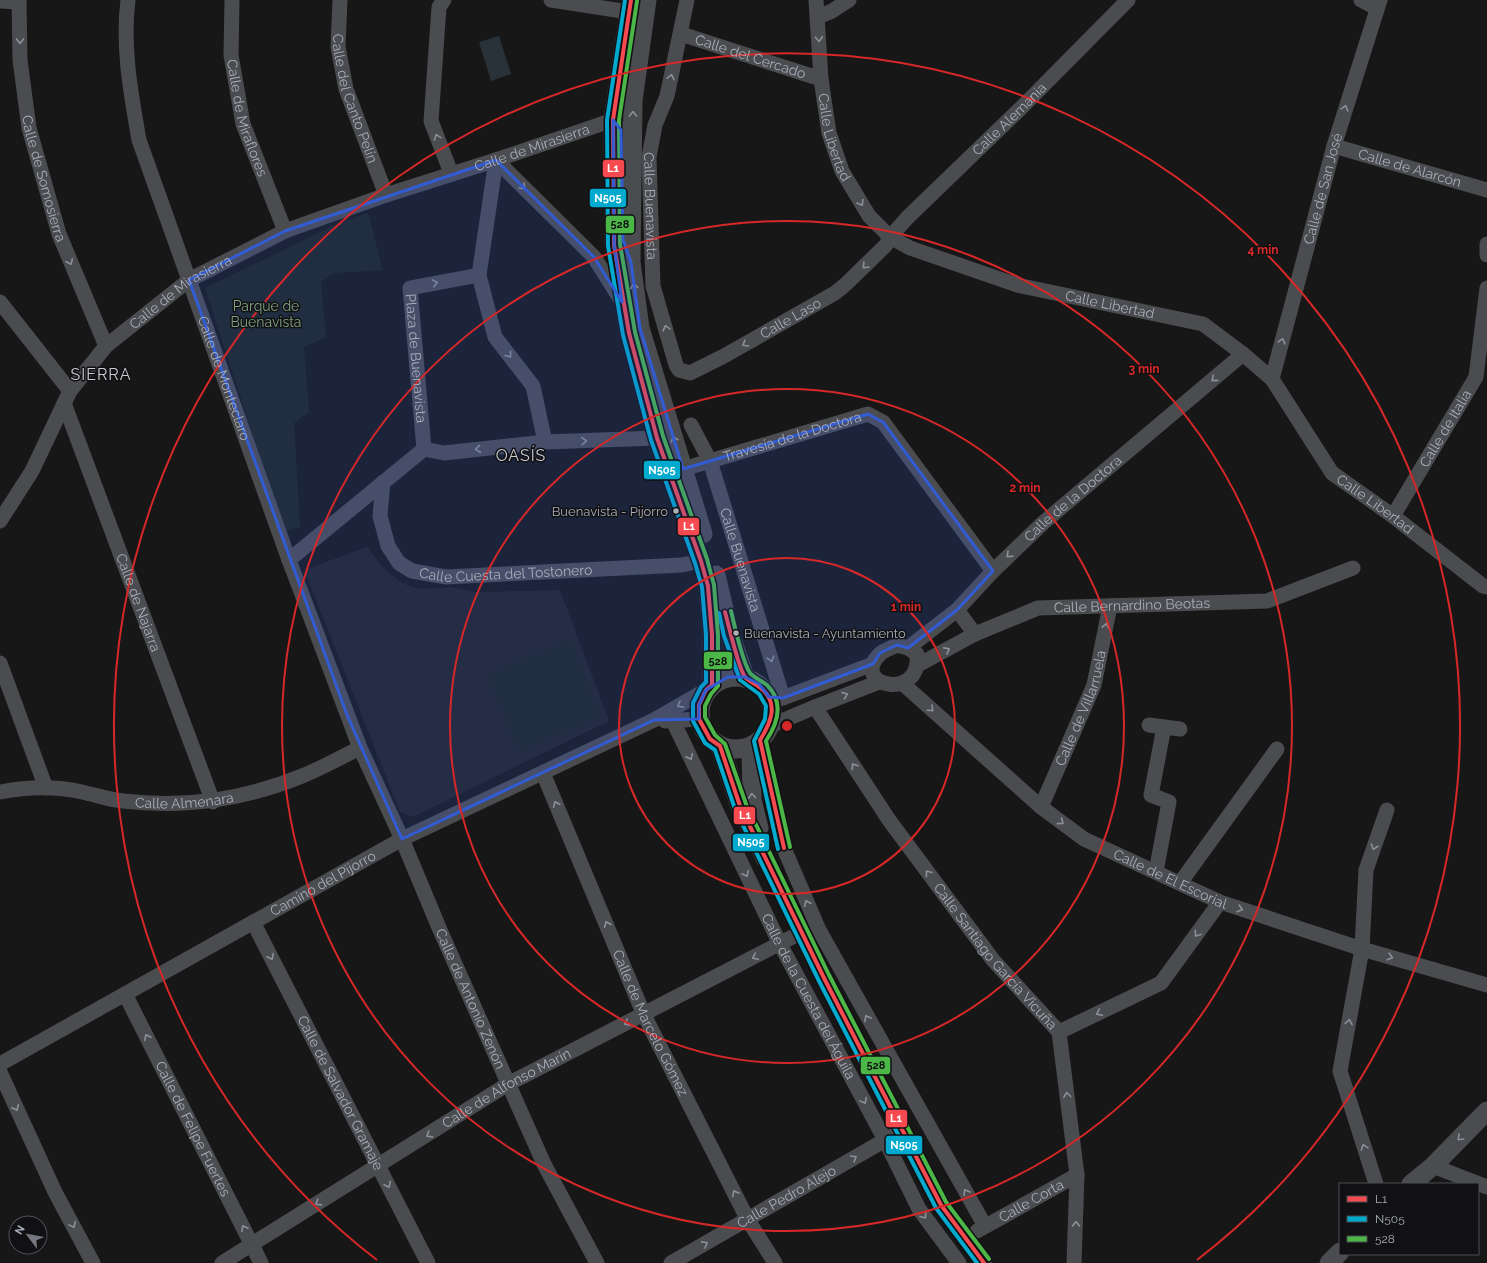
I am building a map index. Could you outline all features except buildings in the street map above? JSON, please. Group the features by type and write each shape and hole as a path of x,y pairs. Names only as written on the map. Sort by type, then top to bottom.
{"street":[{"name":"Calle de Monteclaro","path":"128,0 126,15 127,72 139,140 289,560 360,748"},
{"name":"Calle de Miraflores","path":"232,0 231,55 243,124 285,231"},
{"name":"Calle del Canto Pelín","path":"340,0 338,47 346,89 386,194"},
{"path":"444,0 439,7 431,121 451,173"},
{"name":"Calle Buenavista","path":"647,0 633,101 631,262 640,328 719,584 730,634 745,677"},
{"name":"Calle Buenavista","path":"676,365 653,286 649,157 655,125 667,96 687,0"},
{"name":"Calle Libertad","path":"816,0 821,79 829,133 842,171 869,216 890,237 910,248 1017,285 1203,324 1243,354 1272,379 1332,473 1393,516 1487,587"},
{"path":"818,17 832,12 849,0"},
{"name":"Calle Alemania","path":"890,237 1128,0"},
{"path":"1361,0 1378,4"},
{"path":"0,1 19,1"},
{"name":"Calle de Somosierra","path":"19,1 20,60 29,128 59,234 106,346"},
{"path":"559,1 630,6 613,120 614,245 622,302 657,438 701,561 708,586 712,628 709,688 699,705 699,719 710,739 720,746 736,750 815,707 880,682 890,684 902,683 913,676 918,665 917,654 908,648 897,645 880,653 873,664 873,675 880,682"},
{"name":"Calle de San José","path":"1272,379 1334,146 1378,4"},
{"name":"Calle del Cercado","path":"681,34 821,79"},
{"name":"Calle de Mirasierra","path":"0,521 32,471 67,397 106,346 190,280 285,231 386,194 496,160 613,120"},
{"name":"Calle Buenavista","path":"613,120 621,130 623,240 631,262"},
{"name":"Calle de Alarcón","path":"1334,146 1487,190"},
{"path":"496,160 594,257 622,302"},
{"path":"496,160 479,276 495,337 533,386 545,442"},
{"name":"Calle Laso","path":"676,365 679,370 690,373 724,356 835,293 886,245 890,237"},
{"path":"1487,244 1487,255"},
{"name":"Plaza de Buenavista","path":"424,449 410,288 479,276"},
{"name":"Calle de Italia","path":"1393,516 1482,377 1487,288"},
{"name":"Calle de Najarra","path":"0,302 67,397 213,802"},
{"name":"Calle de la Doctora","path":"908,648 957,610 993,571 1044,522 1243,354"},
{"name":"Travesía de la Doctora","path":"683,469 868,414 883,422 993,571"},
{"name":"Calle Buenavista","path":"691,425 710,462 776,697"},
{"path":"289,560 424,449 444,453 545,442 657,438"},
{"name":"Calle Cuesta del Tostonero","path":"383,482 380,516 388,546 399,563 412,571 446,577 682,565 701,561"},
{"name":"Calle Bernardino Beotas","path":"918,665 975,634 1038,608 1267,601 1353,568"},
{"name":"Calle de Villarruela","path":"1041,807 1094,685 1110,606"},
{"path":"957,610 975,634"},
{"path":"0,663 46,788"},
{"path":"776,697 873,664"},
{"path":"709,688 728,677 745,677 759,684 776,697"},
{"name":"Calle de El Escorial","path":"902,683 1041,807 1084,839 1220,902 1362,949 1487,986"},
{"name":"Camino del Pijorro","path":"0,1064 402,839 654,720 709,688"},
{"path":"776,697 772,711 760,738 783,846 819,930 985,1226 966,1238"},
{"name":"Calle Santiago García Vicuña","path":"815,707 889,820 993,960 1059,1032 1077,1175 1074,1263"},
{"name":"Camino del Pijorro","path":"654,720 673,721 699,719"},
{"name":"Calle de la Cuesta del Águila","path":"673,721 780,944 885,1140 919,1209 959,1263"},
{"path":"1156,872 1169,802 1151,795 1156,726 1180,729"},
{"name":"Calle de la Cuesta del Águila","path":"760,738 752,800 765,854"},
{"name":"Calle de la Cuesta del Águila","path":"720,746 740,806 860,1049 941,1205 984,1263"},
{"name":"Calle Almenara","path":"0,792 46,788 80,792 121,801 158,804 213,802 252,793 303,776 360,748"},
{"name":"Calle de Antonio Zenón","path":"360,748 402,839 440,930 544,1164 597,1263"},
{"path":"1180,883 1277,749"},
{"name":"Calle de Marcelo Gómez","path":"543,773 644,1015 748,1220 775,1263"},
{"path":"1376,1183 1340,1071 1362,949 1366,870 1387,810"},
{"path":"765,854 783,846"},
{"path":"1059,1032 1161,983 1220,902"},
{"name":"Calle de Salvador Gramaje","path":"253,922 428,1263"},
{"name":"Calle de Alfonso Marín","path":"222,1263 508,1084 802,932"},
{"name":"Calle de la Cuesta del Águila","path":"824,978 840,969"},
{"name":"Calle de Felipe Fuertes","path":"125,994 261,1263"},
{"name":"Calle de la Cuesta del Águila","path":"860,1049 879,1039"},
{"path":"0,1072 55,1192 93,1263"},
{"path":"887,1100 908,1090"},
{"path":"1412,1183 1433,1166 1487,1111"},
{"name":"Calle Pedro Alejo","path":"671,1263 902,1130"},
{"path":"1433,1166 1477,1183"},
{"name":"Calle Corta","path":"985,1226 1077,1175"},
{"path":"1329,1263 1339,1253"}],"highlighted area":[{"path":"613,120 621,130 623,240 631,262 640,328 683,469 868,414 883,422 993,571 957,610 908,648 897,645 880,653 873,664 783,698 769,697 759,684 745,677 728,677 706,690 699,705 699,719 654,720 402,839 347,715 189,280 285,231 496,160 594,257 622,302 614,245"}],"shaded area":[{"path":"499,36 511,74 491,81 479,42"},
{"path":"367,547 386,571 404,584 420,589 452,587 475,592 560,590 609,721 413,817 400,812 304,570"}],"green space":[{"name":"Parque de Buenavista","path":"368,213 383,270 333,273 321,282 326,337 304,347 309,412 294,423 300,527 284,531 205,288 335,225"},
{"path":"571,640 601,717 519,751 488,674"}],"transit line":[{"name":"N505","path":"625,0 607,120 608,246 623,335 651,440 695,563 702,587 706,635 706,682 701,687 693,703 693,721 705,743 715,750 735,809 819,981 936,1208 977,1263"},
{"name":"L1","path":"631,0 613,120 614,245 629,333 657,438 701,561 708,586 712,635 712,685 706,690 699,705 699,719 710,739 720,746 740,806 824,978 941,1205 984,1263"},
{"name":"528","path":"637,1 619,120 620,244 635,332 663,436 707,559 714,585 718,635 718,686 711,694 705,706 705,717 715,735 725,744 746,804 829,975 946,1202 989,1259"},
{"name":"528","path":"731,611 747,668 751,674 767,685 776,698 776,720 774,727 766,741 790,847"},
{"name":"L1","path":"725,612 737,656 745,677 763,690 771,702 772,708 770,721 760,740 784,848"},
{"name":"N505","path":"719,613 724,636 740,680 759,694 766,706 765,719 754,741 778,849"}],"place":[{"name":"Buenavista - Pijorro","path":"676,511"},
{"name":"Buenavista - Ayuntamiento","path":"736,633"}],"district":[{"name":"SIERRA","path":"101,374"},
{"name":"OASÍS","path":"521,455"}]}
